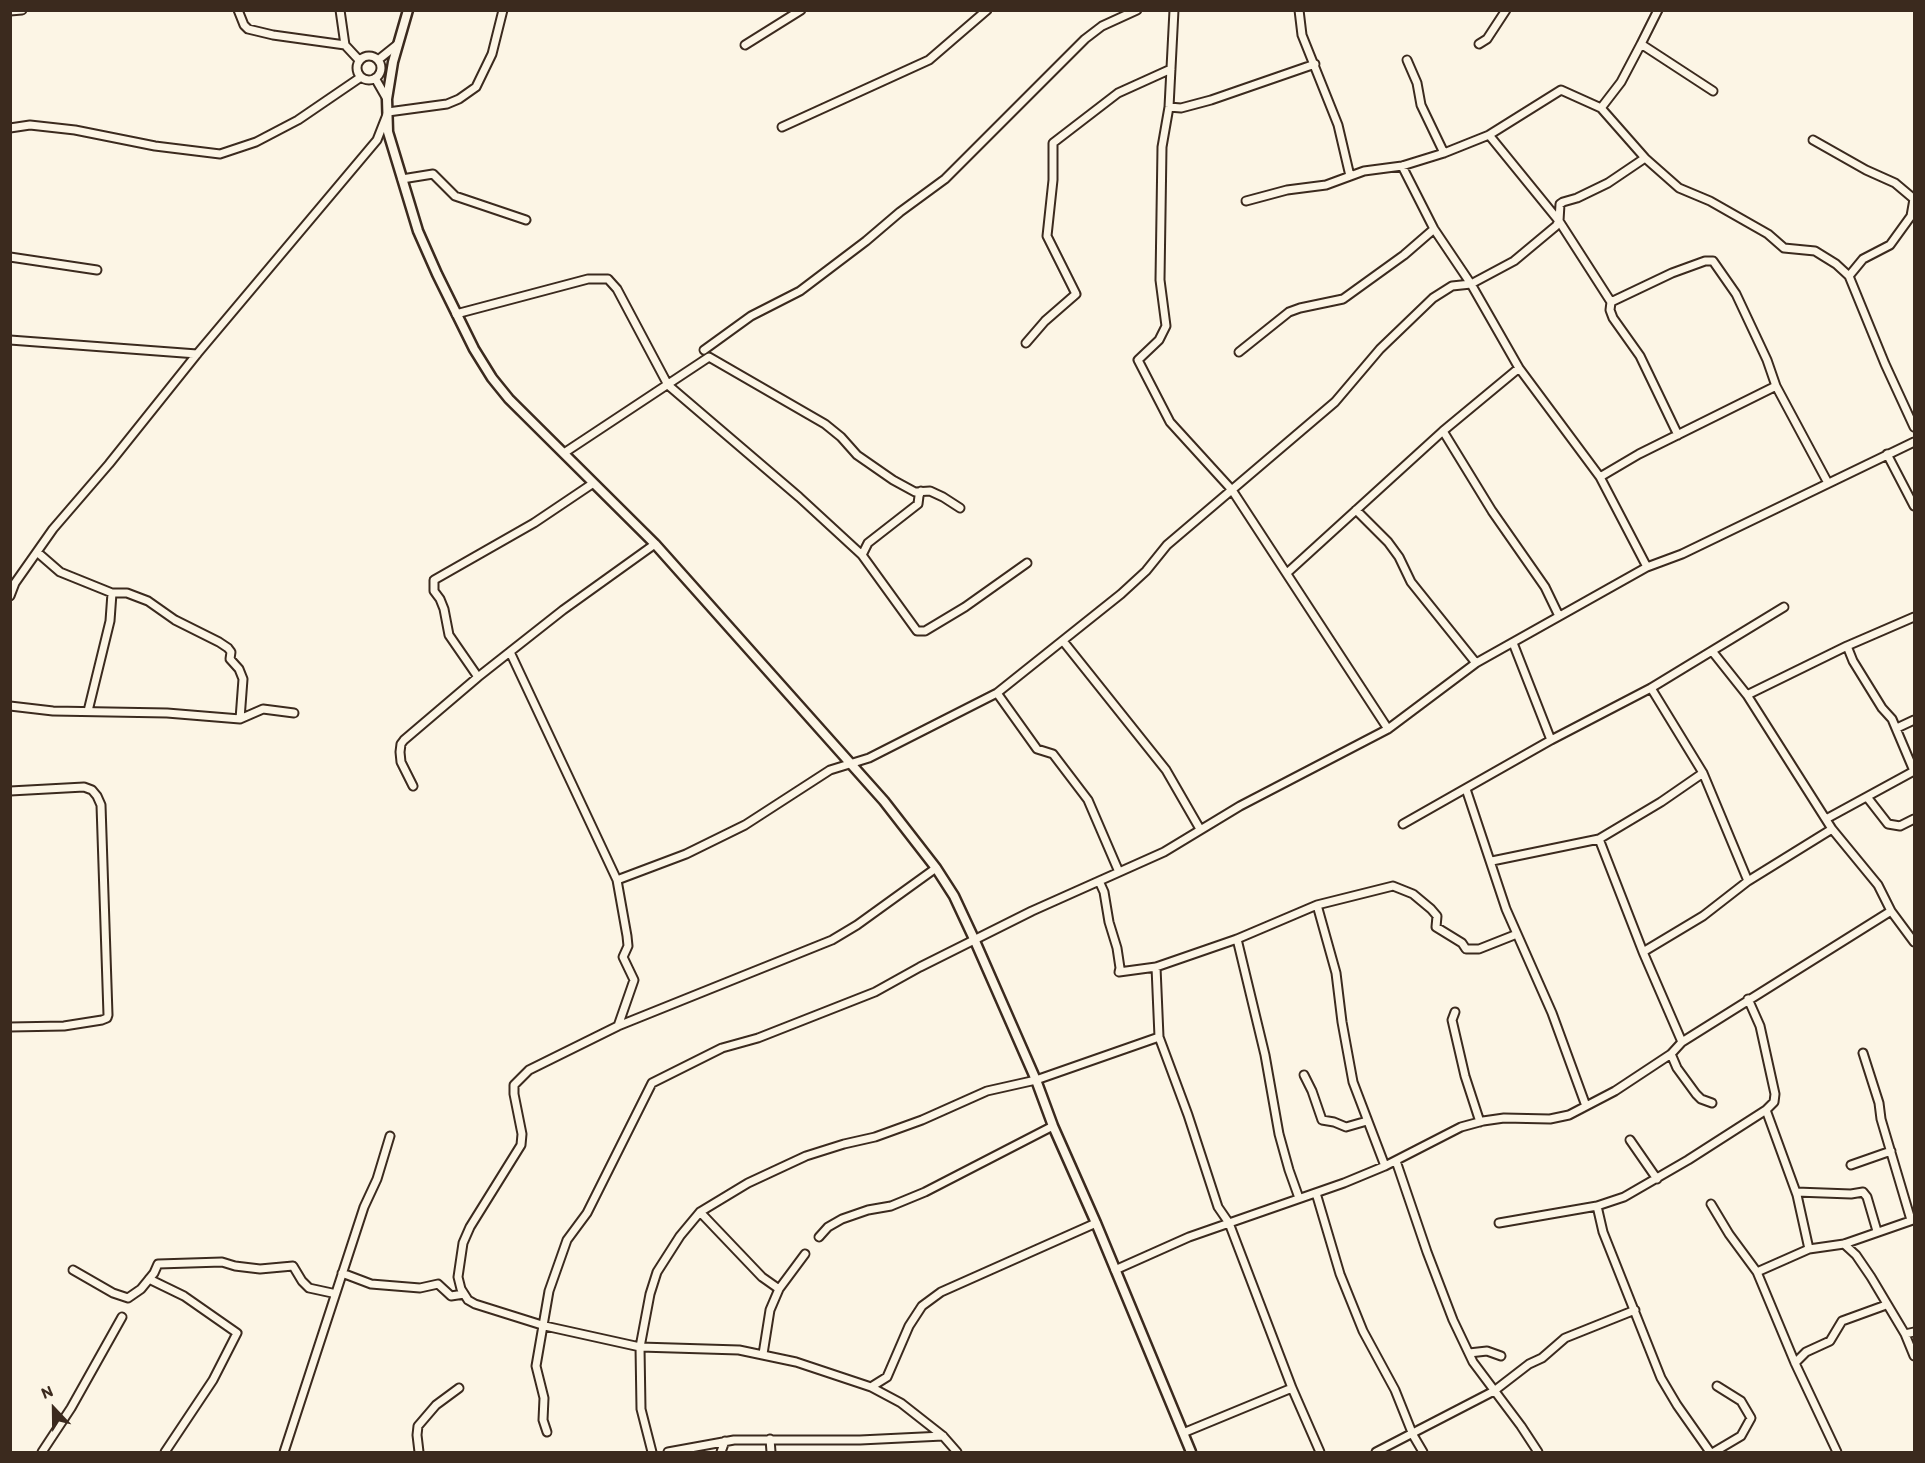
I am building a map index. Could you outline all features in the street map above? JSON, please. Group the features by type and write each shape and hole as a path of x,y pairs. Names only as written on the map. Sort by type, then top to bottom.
{"street":[{"path":"10,11 22,10"},
{"path":"238,10 248,29 273,35 345,45"},
{"path":"340,10 345,45 359,60"},
{"path":"408,10 398,44 387,99 388,132 418,231 474,349 492,378 526,418 655,544 884,801 936,868 954,896 1036,1080 1053,1126 1191,1452"},
{"path":"388,112 447,104 476,87 492,54 503,10"},
{"path":"782,127 929,60 987,10"},
{"path":"704,350 751,316 800,291 866,242 900,212 945,179 1085,39 1102,26 1137,10"},
{"path":"1174,10 1169,107 1162,147 1160,280 1166,326 1159,340 1138,360 1170,422 1232,490 1388,729"},
{"path":"1299,10 1302,35 1338,125 1350,176"},
{"path":"1479,44 1487,39 1506,10"},
{"path":"1601,108 1621,82 1658,10"},
{"path":"745,45 798,11"},
{"path":"378,60 398,44"},
{"path":"1641,44 1713,91"},
{"path":"368,56 378,60 380,72 375,78 368,80 357,72 359,60 368,56"},
{"path":"1407,60 1417,83 1421,105 1444,153"},
{"path":"1169,107 1181,108 1211,100 1315,64"},
{"path":"1026,343 1045,321 1076,294 1047,236 1053,180 1053,143 1118,93 1171,69"},
{"path":"10,128 30,125 75,130 155,146 220,154 256,142 298,120 361,77"},
{"path":"375,78 387,99"},
{"path":"1246,201 1287,190 1326,185 1364,171 1402,166 1444,153 1489,135 1561,90 1601,108 1646,159 1679,188 1710,201 1768,234 1784,248 1815,251 1836,264 1849,276 1914,427"},
{"path":"10,596 15,583 53,529 377,140 388,112"},
{"path":"1489,135 1559,221 1611,302 1610,310 1613,318 1640,356 1678,435"},
{"path":"1813,140 1866,170 1895,183 1914,199 1911,216 1890,245 1863,260 1849,276"},
{"path":"617,880 686,854 745,825 830,770 892,748 997,693 1121,594 1146,571 1167,545 1335,402 1380,349 1419,310 1452,286 1471,284 1514,261 1556,226 1559,221 1560,204 1608,183 1646,159"},
{"path":"1402,166 1434,229 1471,284 1519,368 1600,477 1647,567"},
{"path":"402,179 433,174 455,196 526,220"},
{"path":"1239,352 1289,312 1343,299 1404,255 1434,229"},
{"path":"10,257 97,270"},
{"path":"1611,302 1672,273 1705,261 1713,261 1736,294 1767,360 1776,386 1828,483"},
{"path":"456,314 588,279 608,279 617,289 668,385 862,555 917,631 921,632 965,607 1027,563"},
{"path":"10,340 197,354"},
{"path":"564,453 709,357 825,424 841,436 857,454 893,480 918,493 930,491 960,508"},
{"path":"1287,573 1443,431 1519,368"},
{"path":"1600,477 1639,454 1776,386"},
{"path":"1443,431 1492,511 1545,587 1559,616"},
{"path":"547,1432 543,1420 543,1393 536,1366 549,1291 567,1240 586,1213 652,1083 722,1047 758,1038 845,1006 1032,911 1164,852 1240,806 1388,729 1476,663 1647,567 1682,554 1914,442"},
{"path":"1887,454 1914,506"},
{"path":"478,677 449,635 444,609 434,591 434,580 534,523 592,484"},
{"path":"862,555 868,543 918,504 918,493"},
{"path":"1356,510 1388,542 1399,557 1411,582 1476,663"},
{"path":"413,786 401,762 401,744 478,677 564,610 655,544"},
{"path":"37,552 60,572 112,592 127,593 148,601 161,612 228,648 231,652 230,659 239,669 243,679 240,719"},
{"path":"88,711 110,621 112,592"},
{"path":"1403,825 1551,740 1651,688 1784,608"},
{"path":"1747,694 1914,617"},
{"path":"1063,641 1166,770 1200,829"},
{"path":"1513,643 1551,740"},
{"path":"1826,819 1914,771 1897,728 1853,661 1847,646"},
{"path":"1712,651 1747,694 1832,829 1878,885 1891,911 1914,942"},
{"path":"510,652 617,880 628,946 623,957 634,980 618,1026"},
{"path":"1651,688 1703,774 1748,881"},
{"path":"997,693 1037,749 1053,754 1088,800 1119,872"},
{"path":"10,706 44,711 167,713 240,719 262,709 294,713"},
{"path":"1897,728 1914,720"},
{"path":"1492,861 1599,839 1703,774"},
{"path":"10,791 84,787 92,790 101,805 108,1015 102,1020 64,1026 10,1027"},
{"path":"1466,789 1492,861 1506,909 1552,1013 1586,1106"},
{"path":"1867,796 1888,824 1900,826 1914,819"},
{"path":"1643,952 1703,916 1748,881 1832,829"},
{"path":"1599,839 1643,952 1682,1042"},
{"path":"936,868 857,925 832,940 618,1026 529,1070 514,1085 522,1134 521,1145 476,1216 463,1243 458,1277 465,1294 475,1305 544,1326 640,1347 739,1350 763,1354 796,1362 871,1387 901,1402 943,1436 957,1452"},
{"path":"1100,881 1120,960 1119,972 1156,967 1237,939 1317,905 1393,886 1413,894 1431,909 1437,916 1436,927 1462,943 1466,949 1479,949 1517,934"},
{"path":"1317,905 1336,973 1353,1082 1385,1166"},
{"path":"1115,1269 1189,1237 1316,1193 1385,1166 1461,1127 1504,1118 1550,1119 1569,1115 1615,1091 1671,1054 1682,1042 1891,911"},
{"path":"1237,939 1265,1055 1279,1134 1299,1198"},
{"path":"1156,967 1158,1037 1188,1115 1218,1207 1229,1223 1292,1388 1320,1452"},
{"path":"1499,1223 1597,1206 1623,1197 1657,1179 1766,1110 1774,1102 1775,1094 1760,1026 1748,999"},
{"path":"1455,1012 1452,1020 1480,1122"},
{"path":"652,1452 641,1408 640,1347 657,1272 680,1236 700,1212 748,1183 806,1156 884,1134 987,1091 1036,1080 1158,1037"},
{"path":"1757,1272 1809,1249 1844,1244 1913,1220 1863,1053"},
{"path":"1671,1054 1677,1068 1696,1094 1701,1099 1712,1103"},
{"path":"1304,1075 1322,1120 1346,1127 1367,1122"},
{"path":"1766,1110 1796,1192 1809,1249"},
{"path":"819,1237 828,1227 842,1219 868,1210 891,1206 925,1192 1053,1126"},
{"path":"284,1452 364,1207 377,1179 390,1136"},
{"path":"1630,1140 1657,1179"},
{"path":"1851,1165 1891,1151"},
{"path":"1396,1161 1453,1320 1473,1362 1538,1452"},
{"path":"1796,1192 1851,1194 1863,1192 1867,1197 1877,1231"},
{"path":"1316,1193 1340,1274 1363,1331 1395,1390 1413,1435 1423,1452"},
{"path":"1711,1204 1729,1234 1757,1272 1795,1363 1837,1452"},
{"path":"1597,1206 1603,1232 1661,1378 1677,1405 1712,1452 1741,1437 1751,1418 1741,1401 1717,1386"},
{"path":"700,1212 762,1277 779,1289"},
{"path":"871,1387 886,1377 909,1326 922,1306 941,1292 1096,1223"},
{"path":"1844,1244 1856,1255 1905,1334 1914,1356"},
{"path":"763,1354 768,1317 779,1289 805,1254"},
{"path":"73,1270 112,1293 128,1298 141,1289 159,1264 222,1262 260,1269 293,1266 309,1288 332,1293"},
{"path":"342,1273 371,1284 420,1288 438,1284 451,1296 465,1294"},
{"path":"149,1279 184,1296 237,1333 213,1380 165,1452"},
{"path":"1795,1363 1806,1352 1830,1341 1842,1321 1886,1305"},
{"path":"1376,1452 1413,1435 1494,1391 1529,1364 1542,1358 1564,1338 1635,1310"},
{"path":"42,1452 122,1317"},
{"path":"1905,1334 1914,1332"},
{"path":"1469,1353 1486,1351 1501,1356"},
{"path":"419,1452 418,1426 436,1405 459,1388"},
{"path":"1183,1433 1292,1388"},
{"path":"668,1452 725,1441 860,1440 943,1436"},
{"path":"770,1439 771,1452"},
{"path":"721,1452 725,1441"}]}
